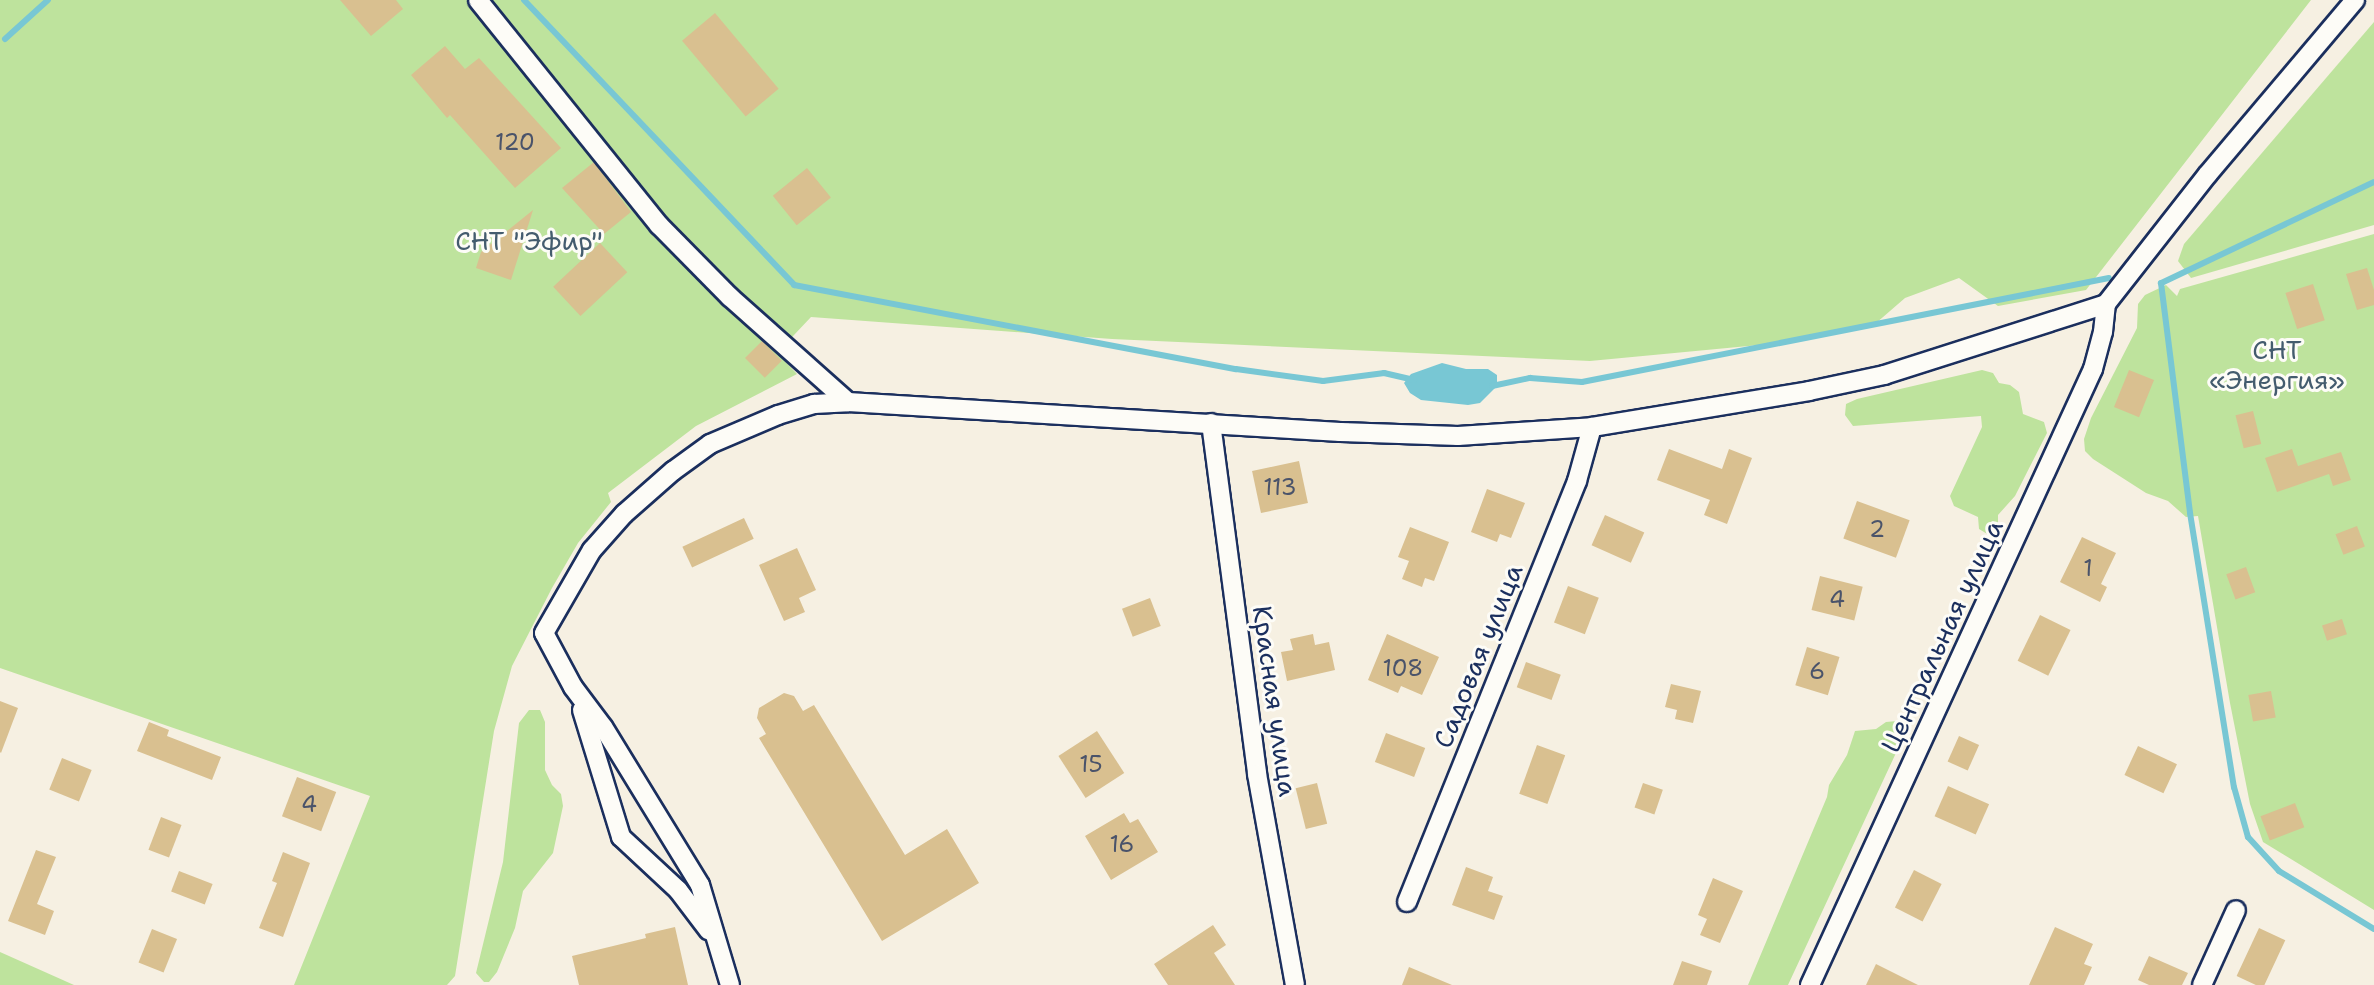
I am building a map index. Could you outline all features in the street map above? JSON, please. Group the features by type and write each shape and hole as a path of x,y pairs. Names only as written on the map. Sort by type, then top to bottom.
{"street":[{"path":"478,0 659,225 730,297 848,402"},
{"path":"720,949 678,890 621,837 591,733 573,687 544,633 576,573 624,514 673,471 710,444 778,415 814,404 848,402 1458,436 1592,427 1809,391 1884,375 2106,304 2208,174 2355,0"},
{"name":"Центральная улица","path":"1810,985 2093,369 2103,332 2106,304"},
{"name":"Красная улица","path":"1211,424 1257,774 1295,985"},
{"name":"Садовая улица","path":"1407,902 1577,481 1592,427"},
{"path":"573,687 603,727 700,885 730,985"},
{"path":"2202,985 2236,910"}],"green space":[{"name":"СНТ \"Эфир\"","path":"0,0 2311,0 2086,290 1998,306 1959,278 1905,298 1875,324 1802,341 1590,361 1112,339 811,317 777,353 797,374 696,426 608,493 611,502 578,543 552,588 512,666 494,731 455,976 447,985 294,985 370,796 0,668"},
{"path":"2374,22 2374,225 2191,278 2178,261 2184,244"},
{"name":"СНТ «Энергия»","path":"2374,234 2374,910 2263,842 2250,804 2198,516 2186,517 2168,501 2146,493 2093,459 2085,451 2084,439 2091,418 2137,328 2138,304 2145,295 2166,285 2177,296 2180,289"},
{"path":"1982,370 1993,373 1999,383 2010,385 2019,392 2023,414 2044,422 2047,433 2015,496 1998,515 1998,527 1989,535 1979,529 1978,517 1954,506 1950,496 1982,427 1981,416 1853,426 1845,415 1846,404 1857,399"},
{"path":"529,710 540,710 545,722 545,770 552,785 561,794 563,806 553,853 523,891 515,928 497,972 489,982 484,982 476,973 503,862 519,723"},
{"path":"1897,721 1905,729 1902,740 1788,985 1748,985 1827,797 1829,785 1847,755 1855,731 1876,729 1886,722"},
{"path":"0,952 74,985 0,985"}],"water":[{"path":"1442,363 1466,369 1488,369 1497,375 1497,386 1480,403 1468,405 1421,400 1410,393 1404,383 1411,374"}],"building":[{"path":"340,0 396,0 403,9 371,36"},
{"path":"715,13 779,89 746,116 682,41"},
{"path":"445,46 465,69 479,58 561,148 515,188 450,115 447,118 411,75"},
{"path":"594,162 631,212 604,234 562,188"},
{"path":"807,168 831,198 797,225 773,196"},
{"path":"533,210 511,280 476,268 481,252"},
{"path":"600,243 627,272 580,316 553,287"},
{"path":"2367,268 2374,290 2374,305 2357,310 2346,274"},
{"path":"2313,284 2325,320 2297,329 2285,293"},
{"path":"762,341 782,361 765,378 745,358"},
{"path":"2129,370 2154,380 2139,417 2114,407"},
{"path":"2253,411 2261,444 2244,448 2236,415"},
{"path":"1669,449 1722,469 1729,449 1752,458 1727,524 1704,515 1710,500 1657,480"},
{"path":"2292,449 2298,466 2341,452 2351,480 2333,486 2329,474 2277,492 2265,458"},
{"path":"1299,461 1308,503 1261,513 1252,471"},
{"path":"1487,489 1525,503 1511,538 1500,534 1497,542 1471,532"},
{"path":"1857,501 1910,520 1896,558 1843,539"},
{"path":"1605,515 1644,532 1631,563 1592,545"},
{"path":"744,518 754,539 692,568 682,547"},
{"path":"2357,526 2365,547 2343,555 2336,534"},
{"path":"1410,527 1449,542 1434,581 1425,578 1422,587 1402,579 1409,561 1398,557"},
{"path":"2082,537 2116,553 2101,584 2107,587 2100,602 2060,582"},
{"path":"797,548 816,590 799,598 805,612 784,621 759,565"},
{"path":"2246,567 2255,592 2236,600 2226,574"},
{"path":"1820,576 1863,587 1854,621 1812,610"},
{"path":"1568,586 1599,598 1585,634 1554,622"},
{"path":"1150,598 1161,626 1133,637 1122,609"},
{"path":"2040,615 2071,630 2048,676 2018,661"},
{"path":"2342,619 2347,634 2327,641 2322,625"},
{"path":"1313,634 1315,645 1329,642 1335,670 1287,681 1281,652 1293,650 1290,639"},
{"path":"1387,634 1439,657 1422,695 1401,686 1398,693 1368,680"},
{"path":"1807,647 1840,657 1828,695 1795,685"},
{"path":"1526,662 1561,675 1552,700 1517,687"},
{"path":"1671,684 1701,691 1693,723 1675,719 1677,710 1665,707"},
{"path":"2271,691 2276,718 2253,722 2248,695"},
{"path":"784,693 794,696 803,711 814,705 905,855 947,829 979,883 882,941 759,738 766,734 757,718 759,708"},
{"path":"0,701 18,708 1,753 0,752"},
{"path":"149,722 169,730 167,736 221,757 212,780 137,751"},
{"path":"1097,731 1124,773 1086,798 1058,756"},
{"path":"1386,733 1425,748 1414,777 1375,762"},
{"path":"1959,736 1979,745 1968,771 1948,762"},
{"path":"1537,745 1565,755 1547,804 1519,794"},
{"path":"2138,746 2177,764 2163,793 2124,775"},
{"path":"62,758 92,770 79,802 49,790"},
{"path":"297,777 336,792 321,831 282,816"},
{"path":"1317,783 1327,824 1306,829 1296,788"},
{"path":"1643,783 1663,790 1654,814 1635,808"},
{"path":"1948,786 1989,804 1976,834 1935,816"},
{"path":"2295,803 2304,827 2270,841 2260,816"},
{"path":"1124,813 1130,823 1138,819 1158,852 1111,880 1085,836"},
{"path":"161,817 182,825 169,858 148,850"},
{"path":"36,850 56,857 37,904 54,911 45,935 8,921"},
{"path":"283,852 310,863 283,937 259,928 277,883 272,881"},
{"path":"1466,867 1493,877 1488,891 1503,896 1494,920 1452,905"},
{"path":"1914,870 1942,884 1923,921 1895,907"},
{"path":"179,871 213,884 205,904 171,892"},
{"path":"1713,878 1743,891 1720,943 1700,935 1707,919 1698,915"},
{"path":"1213,925 1226,945 1214,953 1235,985 1168,985 1154,964"},
{"path":"675,927 688,985 579,985 572,956 646,938 645,934"},
{"path":"2055,927 2093,944 2084,964 2092,967 2084,985 2029,985"},
{"path":"2259,928 2285,940 2264,985 2256,985 2237,976"},
{"path":"152,929 177,939 164,972 139,962"},
{"path":"2149,956 2188,973 2182,985 2149,985 2138,980"},
{"path":"1682,961 1712,971 1707,985 1673,985"},
{"path":"1876,964 1918,985 1866,985"},
{"path":"1409,967 1452,985 1402,985"}],"waterway":[{"path":"5,39 48,0"},
{"path":"524,0 794,285 1236,369 1323,381 1384,373 1414,380"},
{"path":"2374,182 2161,283 2190,513 2234,787 2248,837 2279,871 2374,929"},
{"path":"1492,386 1530,378 1582,382 2109,278"}]}
